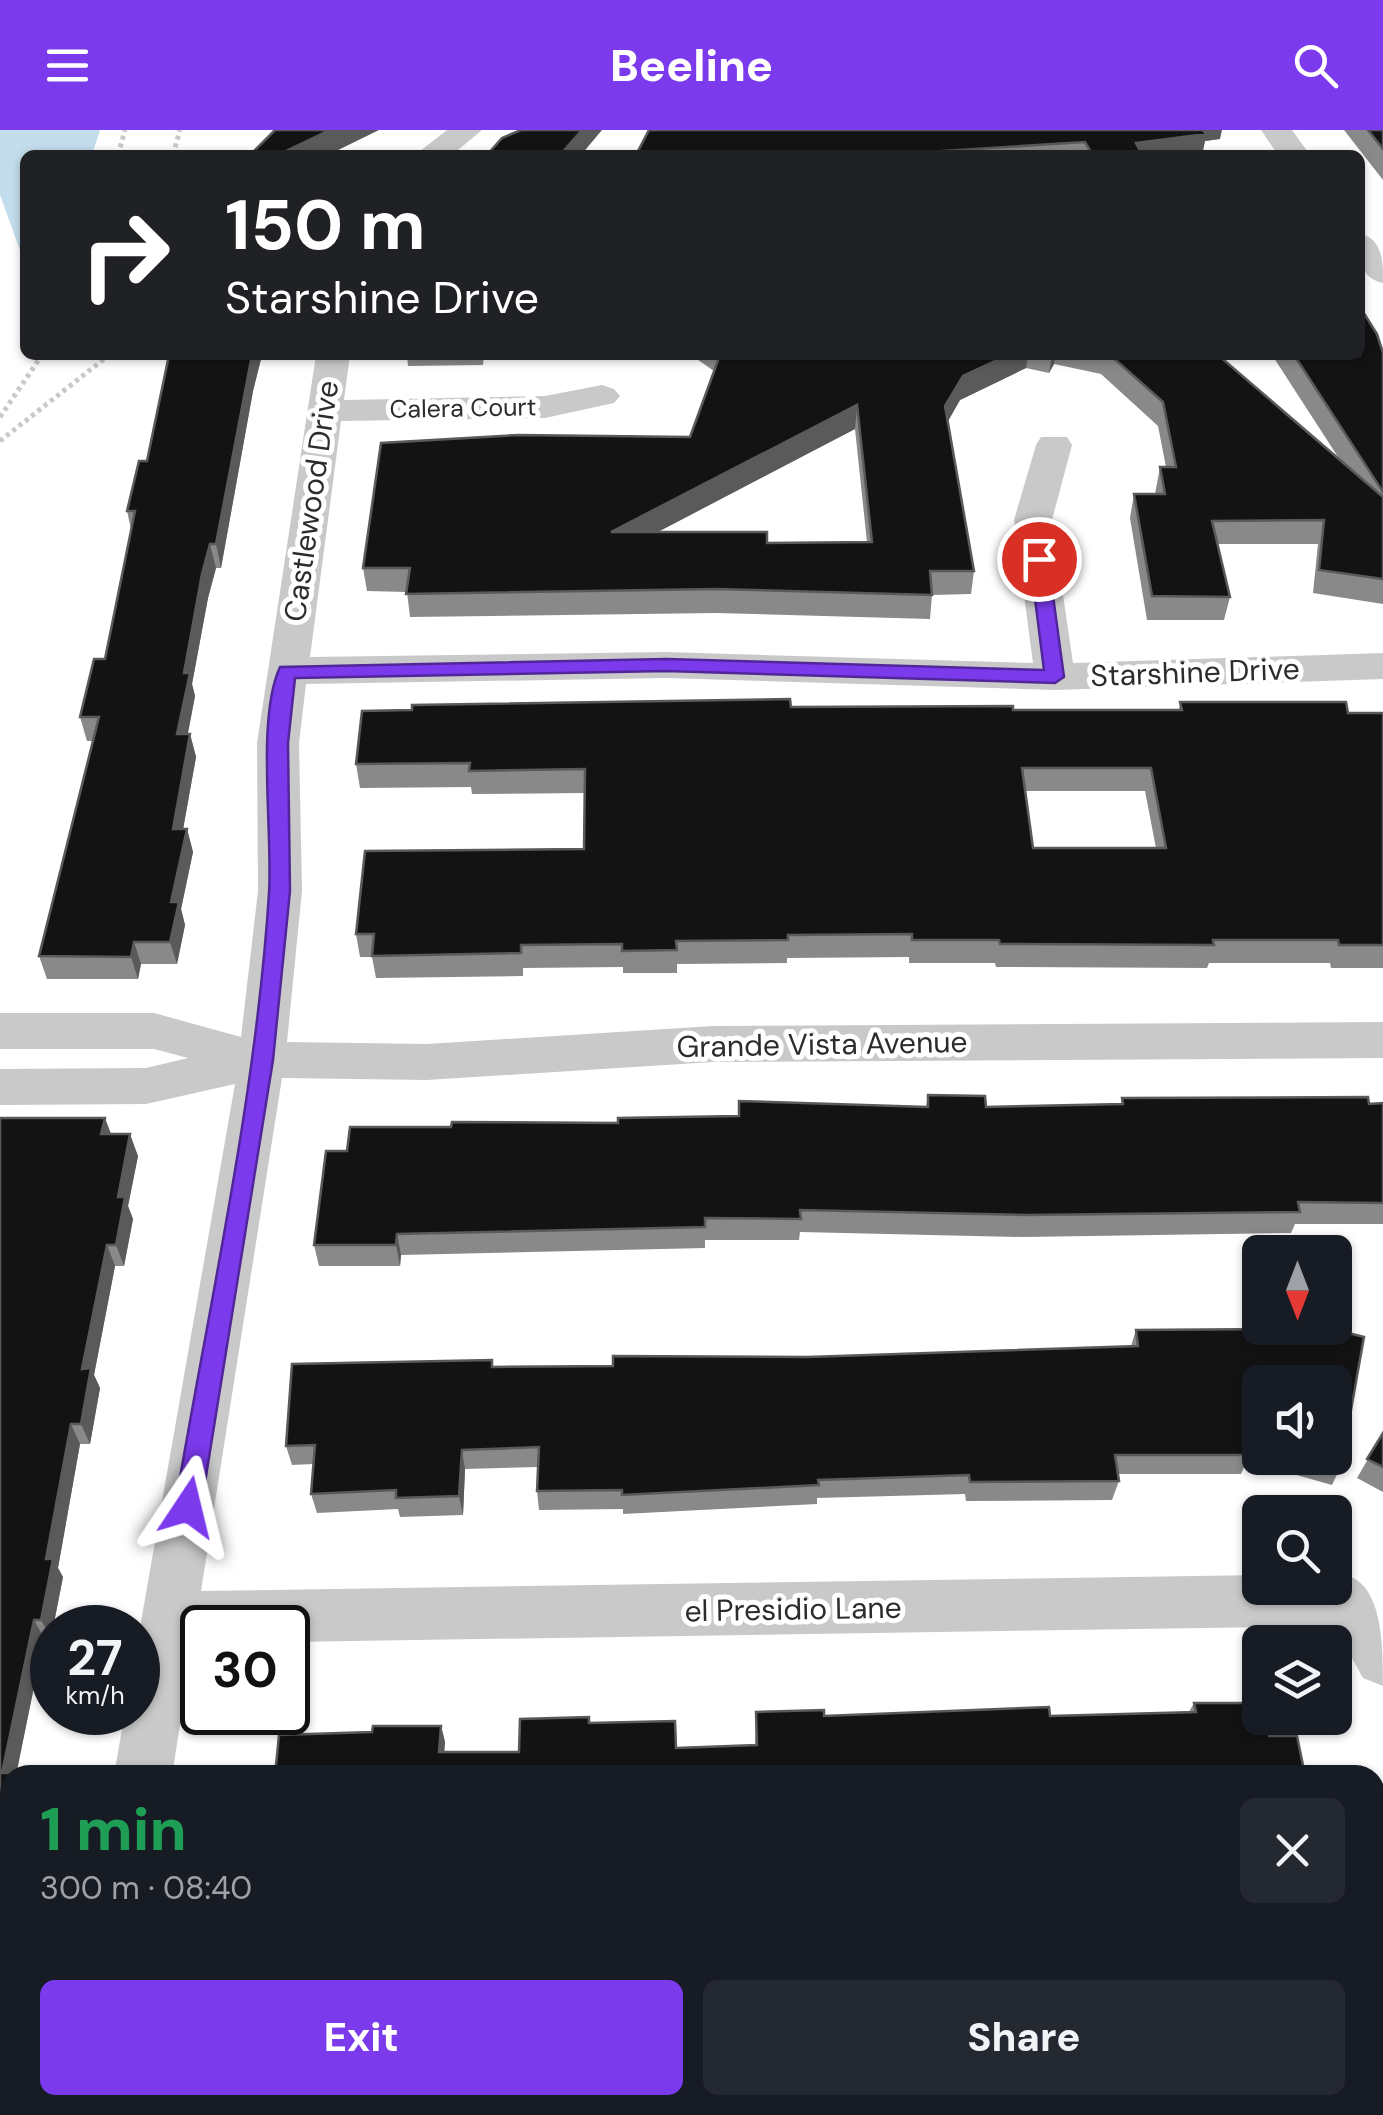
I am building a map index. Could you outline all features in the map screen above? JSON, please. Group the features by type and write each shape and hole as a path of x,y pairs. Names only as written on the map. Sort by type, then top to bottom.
{"street":[{"path":"439,150 467,130"},
{"path":"1365,249 1383,273"},
{"name":"Castlewood Drive","path":"145,1765 262,1060 280,891 278,743 332,360"},
{"name":"Calera Court","path":"323,411 545,407 602,396"},
{"path":"1054,445 1034,520 1055,677"},
{"name":"Starshine Drive","path":"286,671 666,665 1055,677 1383,666"},
{"name":"Grande Vista Avenue","path":"0,1031 154,1031 262,1060"},
{"name":"Grande Vista Avenue","path":"0,1087 146,1086 262,1060 427,1062 714,1044 864,1040 1383,1040"},
{"name":"el Presidio Lane","path":"169,1618 1349,1600 1383,1659"}],"path":[{"path":"0,418 39,360"},
{"path":"0,442 103,360"}],"water":[{"path":"0,130 100,130 94,150 20,150 20,250 0,195"}],"building":[{"path":"275,130 330,130 288,150 255,150"},
{"path":"521,130 582,130 564,150 491,150 502,138"},
{"path":"649,130 1203,130 1206,134 1136,143 1140,150 1090,150 1085,142 959,150 639,150"},
{"path":"1368,130 1383,130 1383,149"},
{"path":"1365,315 1383,353 1383,492 1297,360 1365,360"},
{"path":"168,360 251,360 216,544 210,544 202,574 184,673 190,673 177,734 190,734 173,829 187,829 171,902 179,902 170,942 134,942 131,957 39,956 99,717 80,717 94,659 105,659 135,511 127,511 139,461 147,461"},
{"path":"718,360 997,360 963,376 945,406 974,571 930,571 932,595 716,589 406,594 410,568 363,568 381,443 518,435 690,437","holes":["857,405 872,542 767,543 767,532 611,532"]},
{"path":"1116,360 1224,360 1383,497 1383,579 1319,570 1324,520 1212,521 1230,597 1152,596 1134,494 1165,494 1160,467 1176,467 1163,402"},
{"path":"790,699 791,707 1182,710 1180,702 1346,702 1348,713 1383,713 1383,945 1339,945 1338,940 1213,940 1214,945 1000,944 999,940 912,940 912,934 788,935 788,940 676,941 677,950 622,951 622,944 521,945 521,953 372,956 374,934 356,934 365,851 584,849 585,769 469,771 470,763 356,764 362,711 412,710 412,705","holes":["1022,768 1151,768 1166,848 1033,848"]},
{"path":"928,1095 985,1096 986,1107 1123,1104 1122,1098 1368,1097 1369,1104 1383,1103 1383,1203 1298,1202 1300,1212 1027,1215 800,1210 801,1219 705,1218 705,1227 397,1234 396,1245 314,1245 326,1151 347,1151 350,1127 451,1127 452,1122 618,1123 618,1118 739,1116 739,1101 928,1107"},
{"path":"0,1118 105,1118 101,1134 130,1134 118,1197 125,1197 116,1245 107,1245 82,1369 91,1368 81,1424 71,1424 46,1559 53,1559 44,1605 30,1605 30,1639 4,1765 0,1765"},
{"path":"1242,1329 1242,1345 1352,1345 1352,1334 1364,1337 1352,1404 1352,1365 1242,1365 1242,1455 1115,1455 1119,1481 970,1482 969,1475 818,1480 819,1485 622,1495 622,1490 537,1491 539,1447 462,1450 459,1496 396,1498 396,1490 311,1494 315,1445 286,1446 292,1364 492,1360 492,1367 613,1366 613,1356 808,1357 1138,1346 1136,1330"},
{"path":"1383,1433 1383,1467 1367,1459"},
{"path":"1194,1703 1242,1703 1242,1735 1297,1736 1303,1765 276,1765 279,1735 372,1732 373,1726 441,1726 439,1752 519,1752 520,1719 589,1717 589,1723 675,1721 676,1748 757,1745 756,1712 824,1710 824,1716 1049,1707 1050,1716 1196,1712"}],"route":[{"path":"188,1507 262,1060 280,891 278,743 286,671 666,665 1055,677 1039,559"}]}
